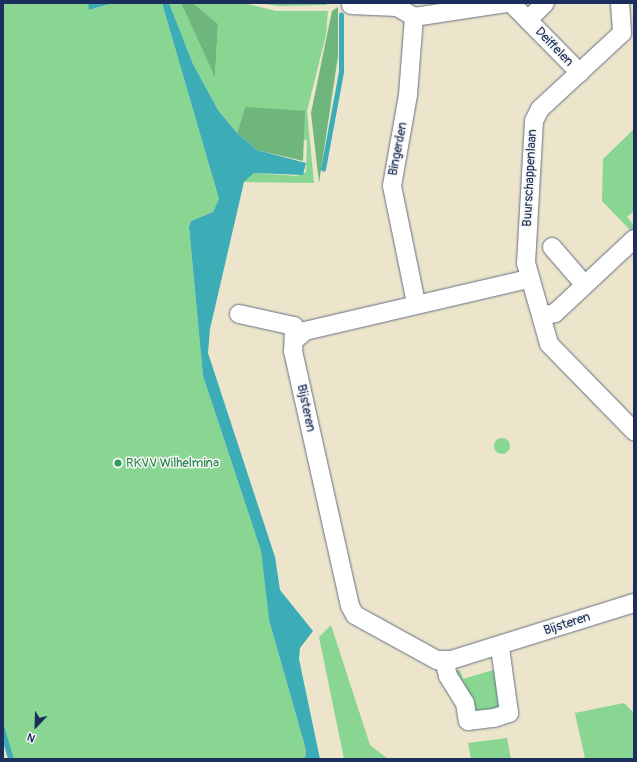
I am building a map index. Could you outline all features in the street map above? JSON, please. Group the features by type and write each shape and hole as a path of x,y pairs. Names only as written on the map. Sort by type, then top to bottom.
{"street":[{"name":"Deiffelen","path":"414,17 510,3 580,73"},
{"name":"Deiffelen","path":"528,20 545,3"},
{"name":"Buurschappenlaan","path":"620,3 622,33 540,109 534,120 527,218 529,279 549,344 634,431"},
{"path":"351,5 397,7 414,17"},
{"name":"Bingerden","path":"414,17 408,94 392,186 416,303"},
{"path":"541,316 555,313 584,284 634,239"},
{"path":"552,248 584,284"},
{"path":"239,314 294,326 296,338 305,331 416,303 529,279"},
{"name":"Bijsteren","path":"296,338 293,350 350,606 369,624 444,660 500,647 634,603"},
{"path":"444,660 448,676 465,703 468,721 494,718 509,713 500,647"}],"green space":[{"name":"RKVV Wilhelmina","path":"3,3 88,3 90,10 113,3 162,3 219,199 213,212 191,221 189,227 203,376 261,551 269,620 306,750 305,759 14,759 3,722"},
{"path":"169,3 181,3 215,76 218,24 193,3 244,3 276,11 328,11 326,35 307,111 314,183 244,182 254,173 297,176 306,172 307,141 245,107 237,133 218,110 193,64"},
{"path":"181,3 193,3 218,24 215,77"},
{"path":"258,3 327,3 327,5 278,6"},
{"path":"338,7 338,56 319,183 311,113 332,11"},
{"path":"245,107 305,111 303,161 257,150 237,133"},
{"path":"634,129 634,211 627,217 634,225 633,233 602,201 603,159"},
{"path":"499,438 505,438 510,443 508,452 505,454 499,454 494,449 494,443"},
{"path":"331,625 370,745 388,759 344,759 319,637"},
{"path":"500,668 504,707 474,714 453,672 460,670 463,679"},
{"path":"624,703 634,713 634,759 585,759 575,713"},
{"path":"507,738 511,759 471,759 468,743"}],"water":[{"path":"88,3 113,3 89,10"},
{"path":"162,3 169,3 193,64 218,110 237,133 257,150 306,163 303,175 254,173 244,182 210,329 208,353 275,557 280,590 313,631 300,648 299,659 320,759 305,759 306,750 269,620 261,551 203,376 189,227 191,221 213,212 219,199"},
{"path":"3,722 14,759 8,759 3,742"}],"waterway":[{"path":"323,169 341,72 341,15"}],"place":[{"name":"RKVV Wilhelmina","path":"118,463"}]}
